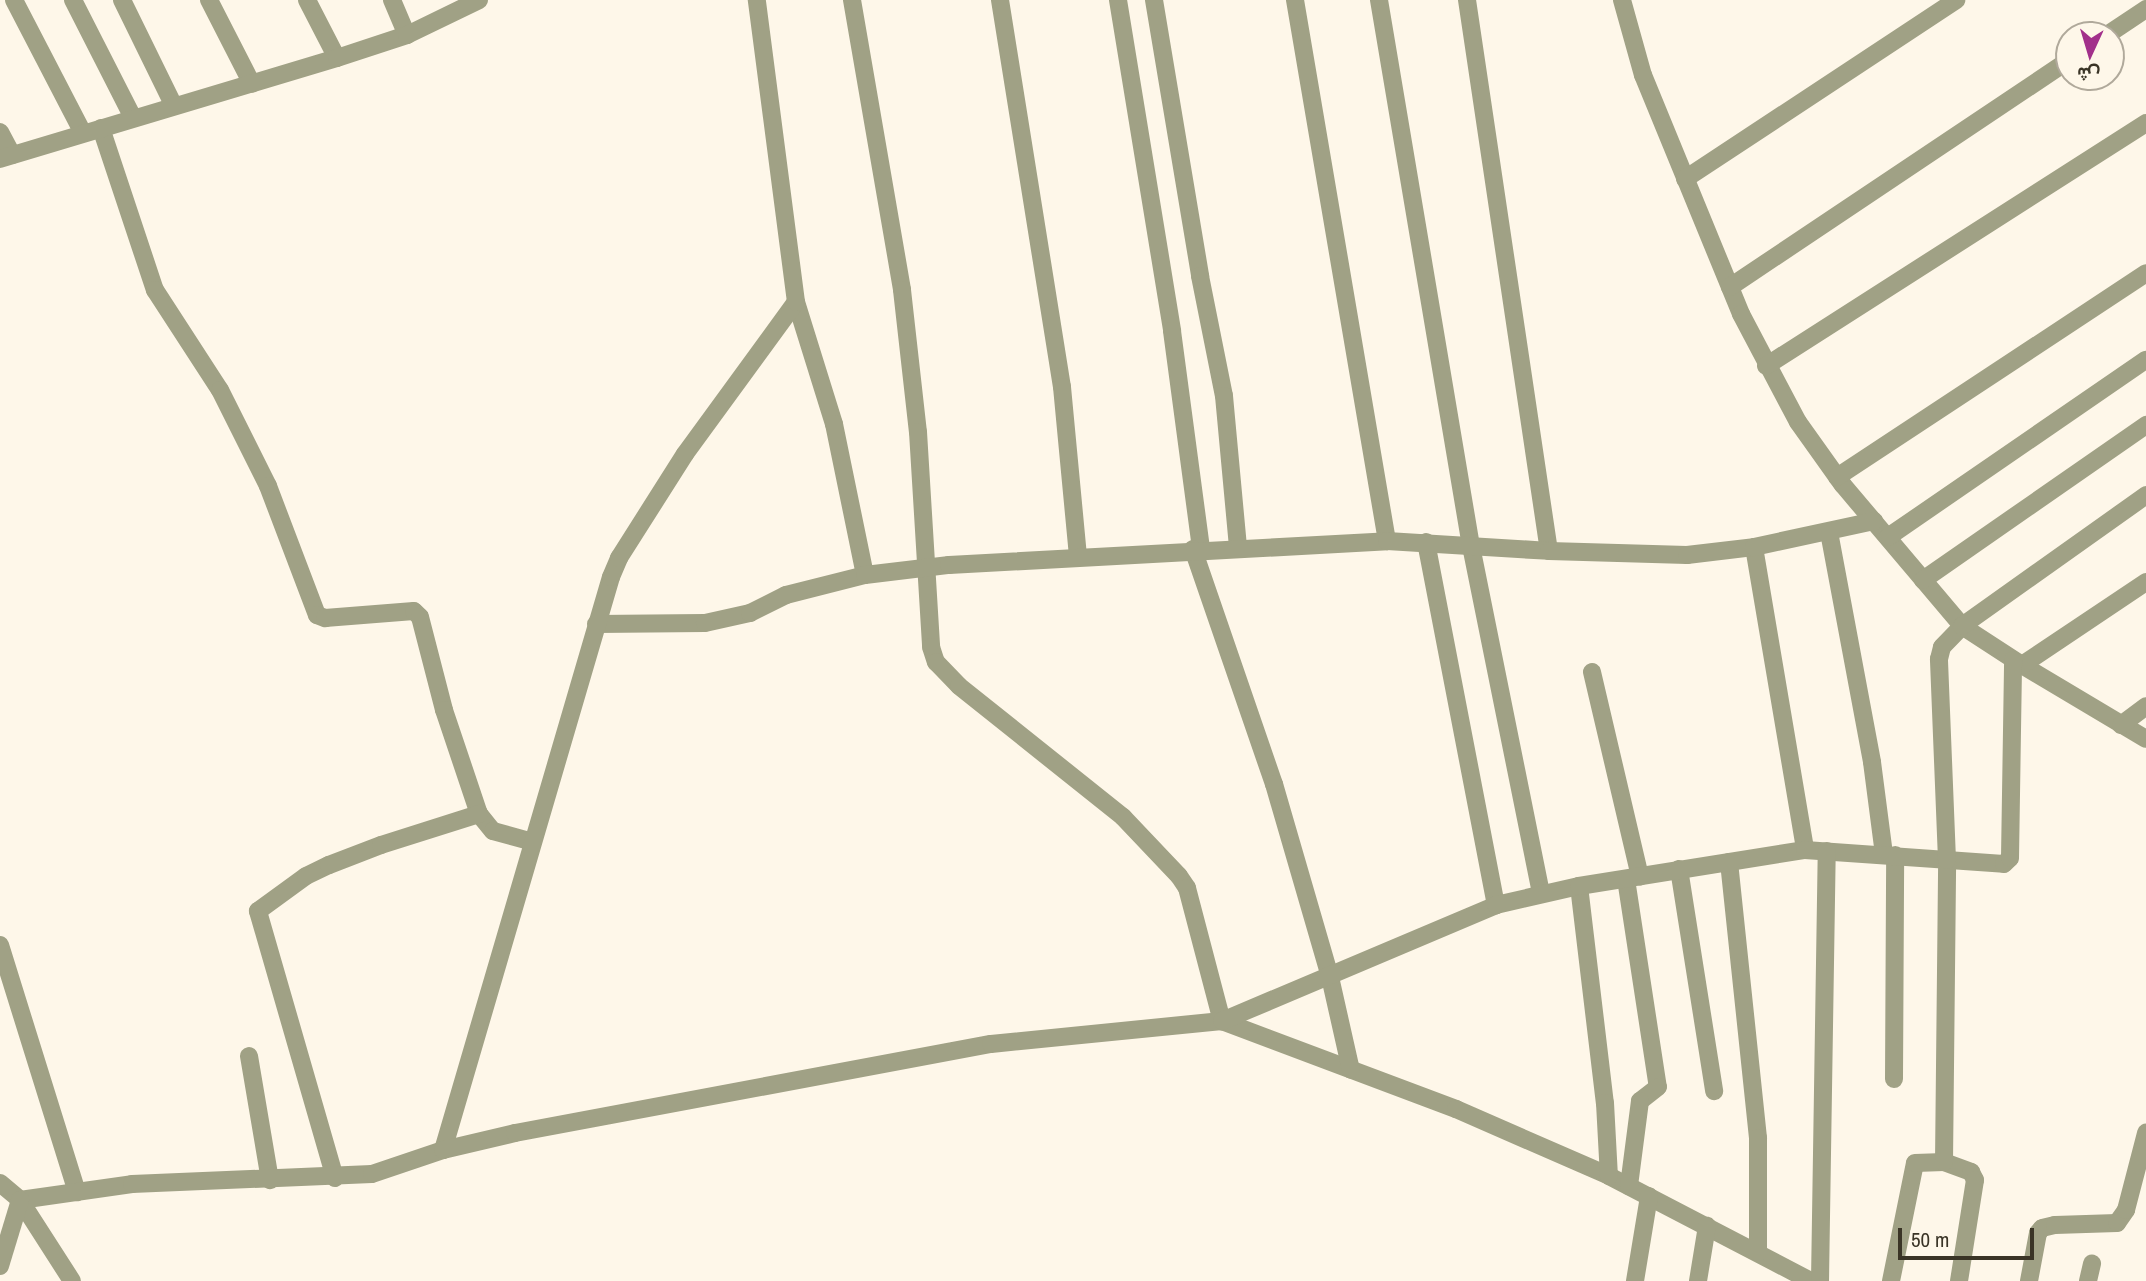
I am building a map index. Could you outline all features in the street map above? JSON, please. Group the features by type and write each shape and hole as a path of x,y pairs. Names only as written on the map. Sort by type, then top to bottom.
{"street":[{"path":"14,0 83,133"},
{"path":"73,0 133,118"},
{"path":"122,0 174,106"},
{"path":"209,0 252,84"},
{"path":"307,0 337,58"},
{"path":"392,0 407,35"},
{"path":"757,0 796,302 834,424 865,575"},
{"path":"852,0 902,290 928,567 931,647 936,662 959,686 1123,817 1180,876 1187,888 1222,1021"},
{"path":"1000,0 1062,387 1078,556"},
{"path":"1118,0 1172,331 1197,549 1274,784 1330,977 1351,1070"},
{"path":"1154,0 1224,396 1238,548"},
{"path":"1294,0 1387,541"},
{"path":"1379,0 1471,546 1541,893"},
{"path":"1467,0 1549,551"},
{"path":"1622,0 1643,75 1730,287 1766,366 1798,422 1837,477 1962,626 2018,663 2146,739"},
{"path":"1685,179 1956,0"},
{"path":"0,132 6,157 407,35 476,1"},
{"path":"2125,23 2146,9"},
{"path":"1730,287 2055,69"},
{"path":"1766,366 2144,127"},
{"path":"101,128 156,290 220,390 268,486 317,615 326,618 406,610 414,611 420,617 444,710 479,814 493,831 533,842"},
{"path":"1837,477 2146,274"},
{"path":"443,1150 596,624 619,558 685,454 796,302"},
{"path":"1888,537 2146,360"},
{"path":"1923,580 2146,425"},
{"path":"1944,1162 1947,860 1939,659 1942,648 1962,626 2146,495"},
{"path":"596,624 652,625 725,619 750,613 786,595 865,575 928,567 1197,549 1387,541 1648,556 1754,547 1874,521"},
{"path":"1829,532 1890,854 1894,1079"},
{"path":"1426,542 1496,905"},
{"path":"1754,547 1805,850"},
{"path":"2018,663 2146,582"},
{"path":"20,1199 132,1184 335,1178 372,1174 443,1150 515,1133 991,1044 1222,1021 1496,905 1541,893 1679,869 1805,850 1890,854 1999,864 2010,858 2018,663"},
{"path":"1592,672 1633,877 1658,1087 1640,1101 1629,1186"},
{"path":"2121,724 2146,706"},
{"path":"335,1178 258,911 306,876 329,865 381,845 479,814"},
{"path":"1820,1281 1827,851"},
{"path":"1729,862 1758,1138 1758,1252"},
{"path":"1679,869 1714,1091"},
{"path":"1579,886 1605,1103 1609,1176"},
{"path":"0,945 77,1192"},
{"path":"1222,1021 1456,1109 1609,1176 1811,1281"},
{"path":"248,1056 270,1180"},
{"path":"2029,1281 2038,1233 2042,1228 2055,1224 2117,1223 2126,1210 2146,1133"},
{"path":"1891,1281 1915,1163 1944,1162 1971,1172 1975,1180 1959,1281"},
{"path":"0,1183 20,1199 72,1281"},
{"path":"1635,1281 1649,1196"},
{"path":"0,1266 20,1199"},
{"path":"1699,1281 1707,1226"},
{"path":"2088,1281 2092,1263"}]}
